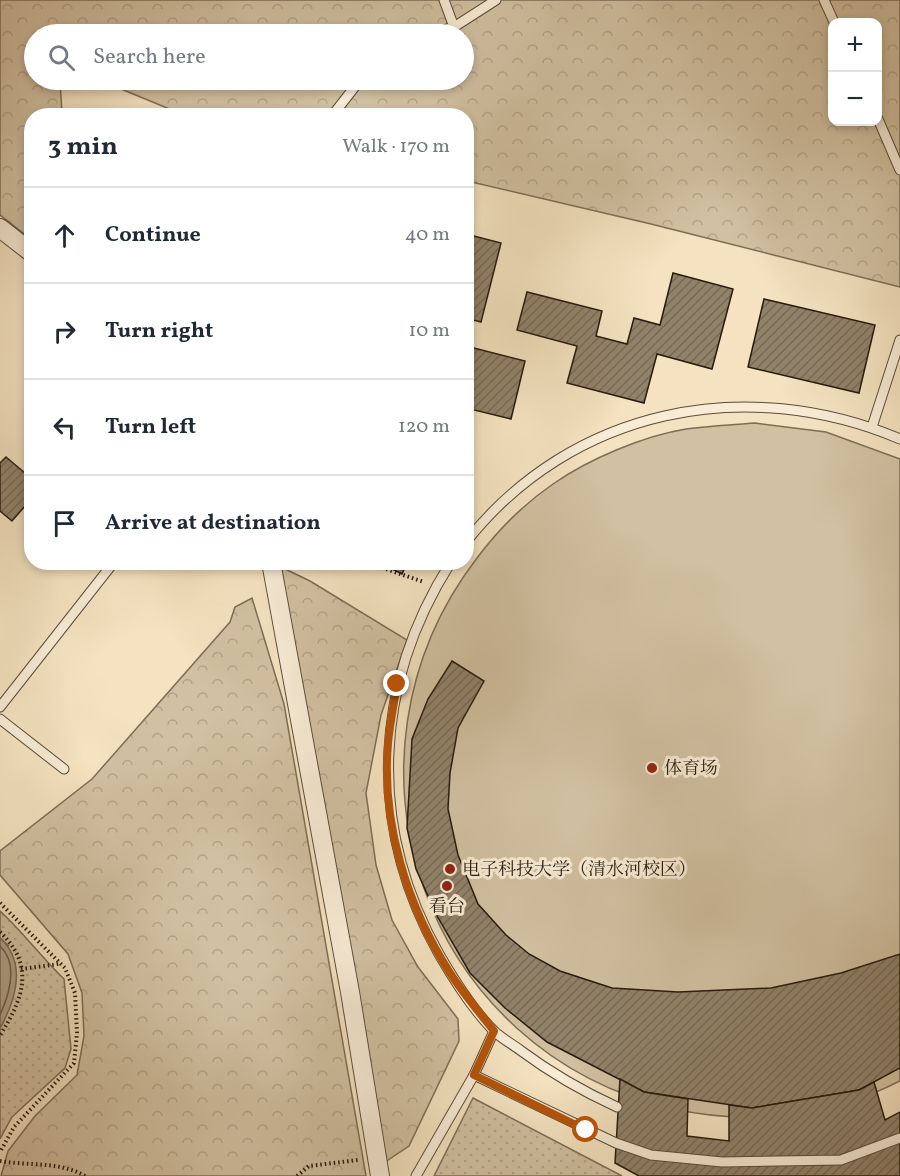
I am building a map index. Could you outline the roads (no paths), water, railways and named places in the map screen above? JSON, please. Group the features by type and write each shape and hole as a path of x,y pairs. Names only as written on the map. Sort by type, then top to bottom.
{"street":[{"path":"0,228 24,247"},
{"path":"272,570 350,992 380,1176"}],"lane":[{"path":"444,0 453,24"},
{"path":"459,24 496,0"},
{"path":"824,0 832,18"},
{"path":"338,108 352,90"},
{"path":"881,126 900,170"},
{"path":"872,427 900,340"},
{"path":"474,533 506,499 536,474 596,440 641,422 679,412 757,405 834,416 872,427 900,439"},
{"path":"0,707 108,570"},
{"path":"446,570 417,627 397,684 388,744 389,805 400,864 421,921 450,974 494,1031 552,1073 617,1107"},
{"path":"0,719 64,769"},
{"path":"416,1176 474,1075 494,1031"},
{"path":"474,1075 606,1139 651,1155 722,1162 841,1160 900,1138"}],"water":[{"path":"0,938 14,958 16,982 11,1005 0,1028"}],"place":[{"name":"体育场","path":"652,768"},
{"name":"电子科技大学（清水河校区）","path":"450,869"},
{"name":"看台","path":"447,886"}]}
